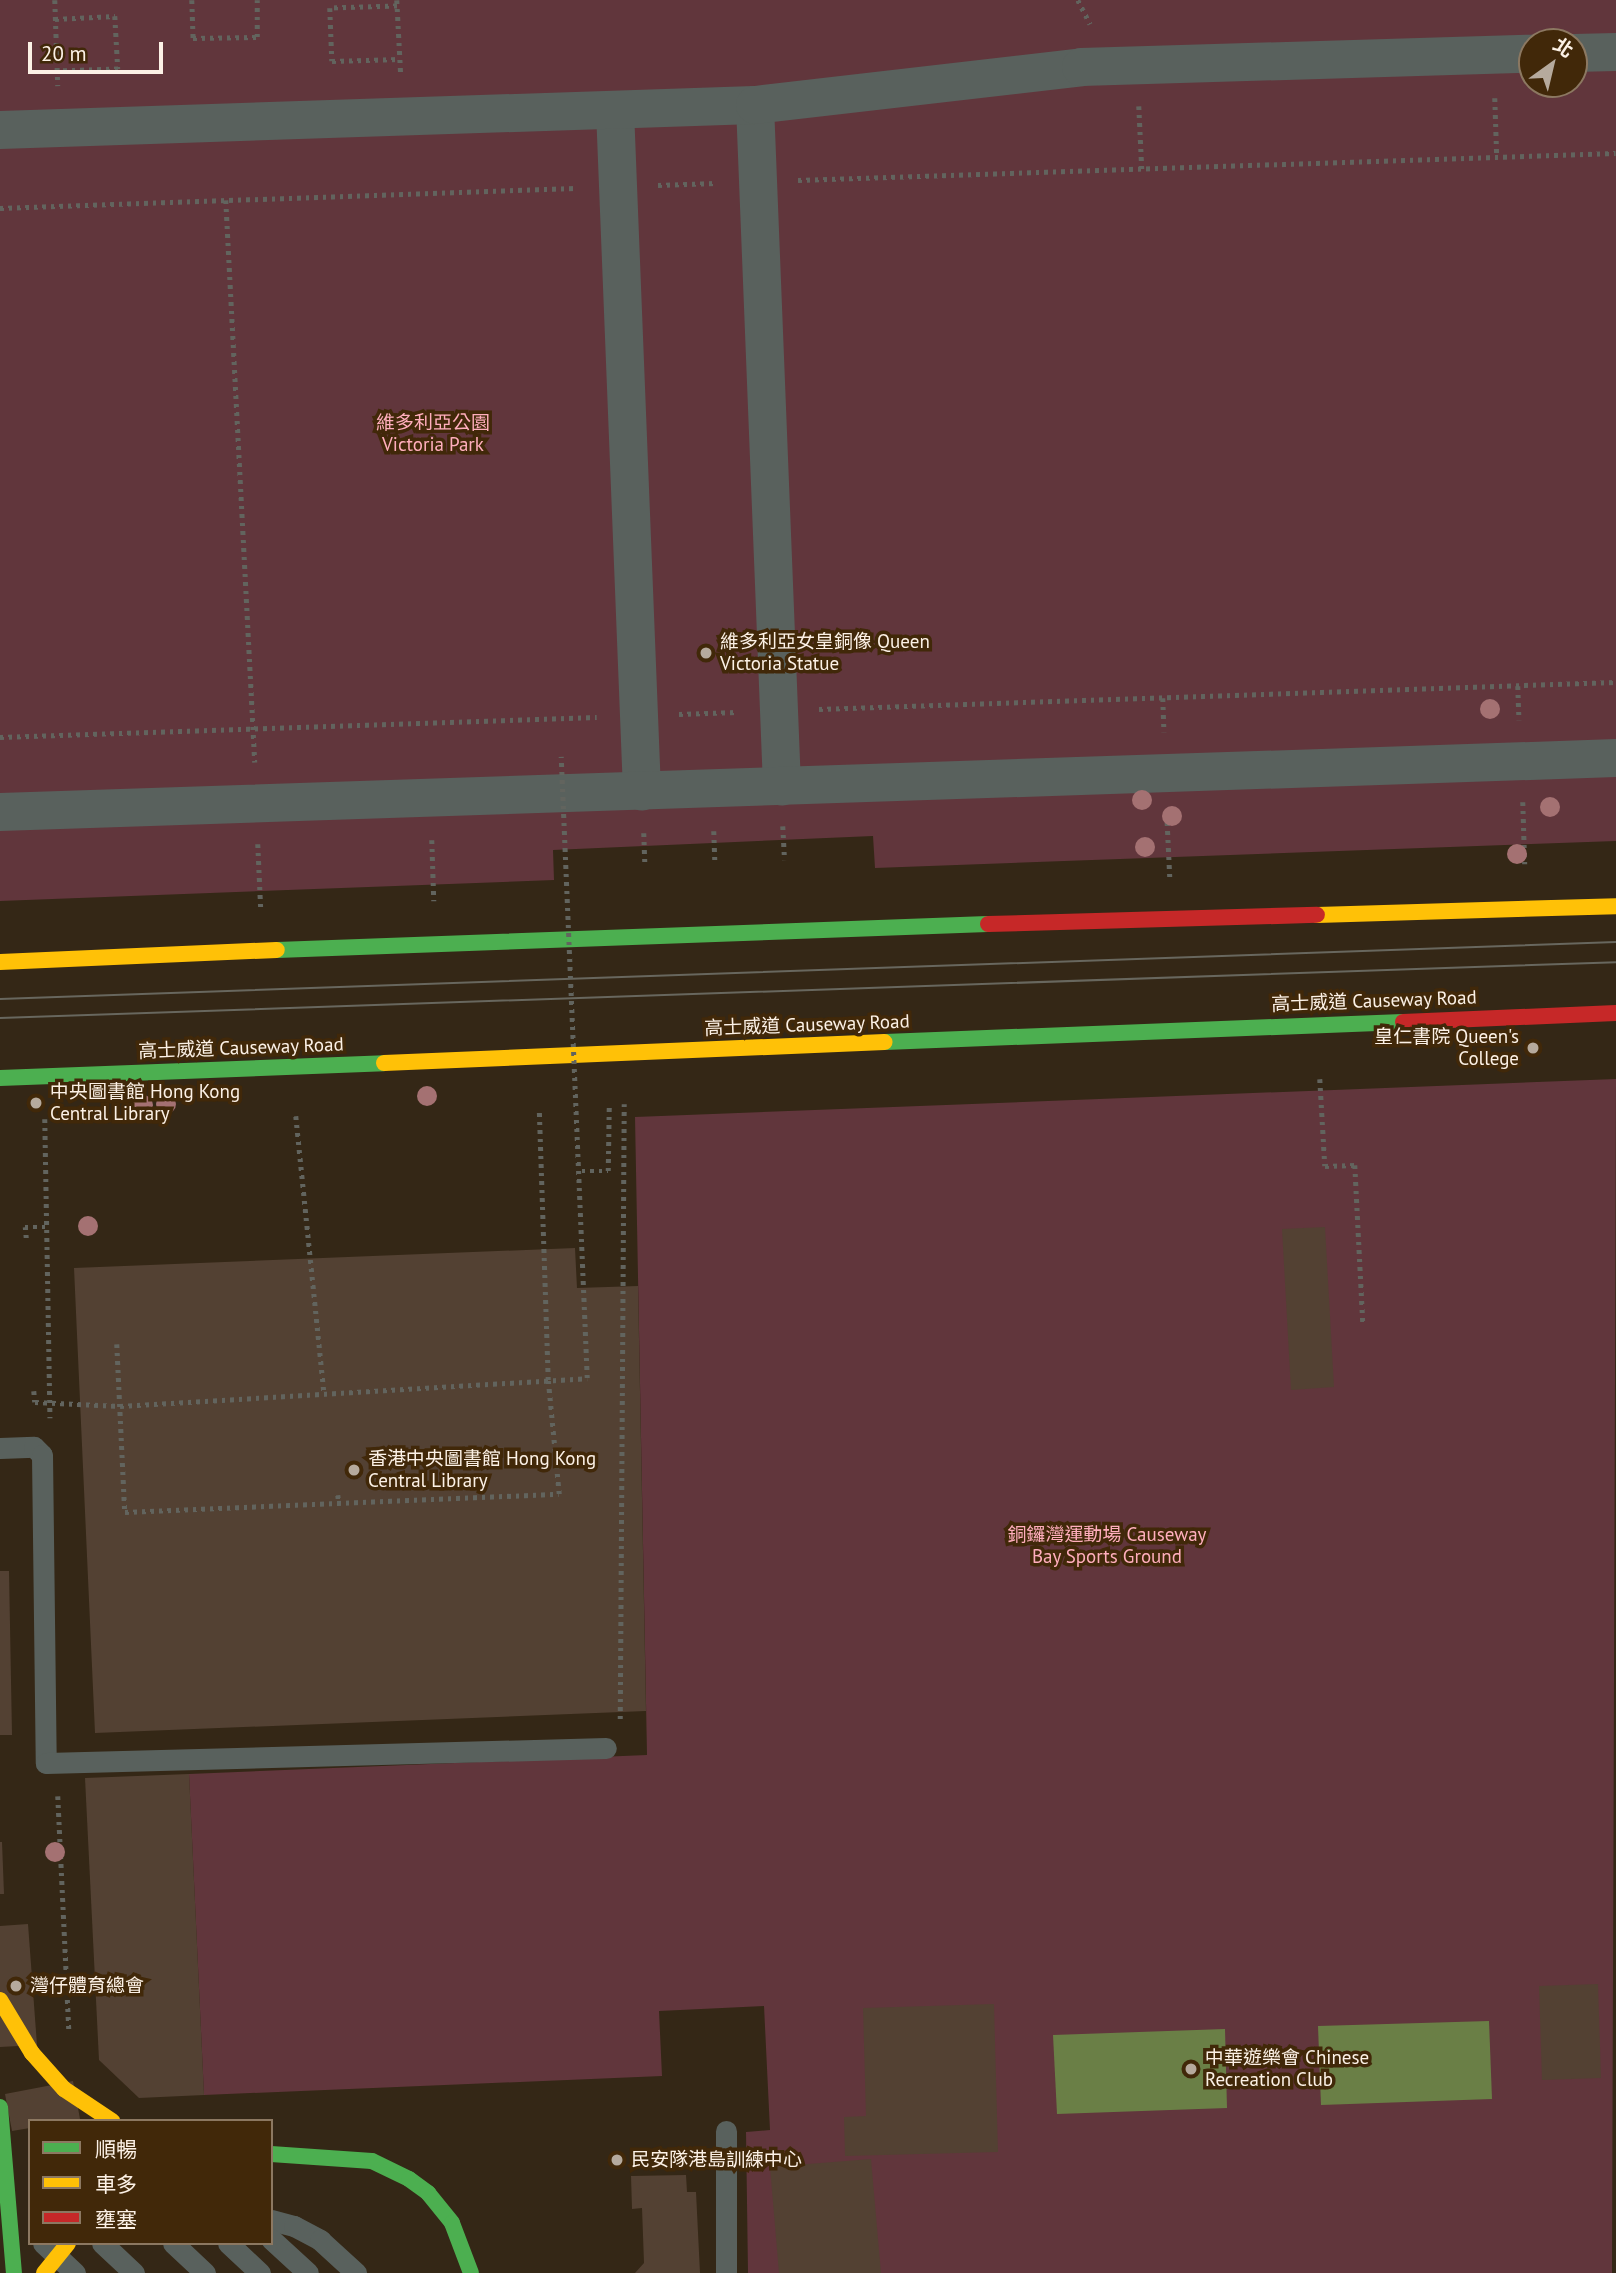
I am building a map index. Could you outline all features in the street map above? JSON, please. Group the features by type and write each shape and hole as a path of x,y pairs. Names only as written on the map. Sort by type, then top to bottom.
{"main road":[{"path":"0,962 718,932 1616,906"},
{"name":"高士威道 Causeway Road","path":"0,1078 1616,1013"},
{"path":"0,2000 32,2053 64,2089 109,2119"},
{"path":"0,2107 14,2273"},
{"path":"273,2154 372,2161 409,2179 441,2207 466,2252 471,2273"},
{"path":"44,2273 66,2245"}],"street":[{"path":"1588,53 1616,52"},
{"path":"0,130 755,105 1117,66 1518,55"},
{"path":"755,105 782,786"},
{"path":"615,110 642,791"},
{"path":"0,812 1616,758"}],"lane":[{"path":"0,1448 34,1447 42,1455 46,1763 606,1748"},
{"path":"726,2131 726,2273"},
{"path":"0,2190 28,2202"},
{"path":"0,2203 28,2229"},
{"path":"273,2220 294,2225 320,2240 356,2273"},
{"path":"273,2241 308,2273"},
{"path":"45,2245 75,2273"},
{"path":"104,2245 134,2273"},
{"path":"175,2245 205,2273"},
{"path":"230,2245 260,2273"}],"path":[{"path":"55,0 60,128"},
{"path":"192,0 193,38 257,37 257,0"},
{"path":"400,59 332,61 330,8 397,3 400,59 402,117"},
{"path":"55,19 115,16 118,69 58,71"},
{"path":"1493,56 1497,157"},
{"path":"1117,66 1139,102 1142,169"},
{"path":"0,208 1616,153"},
{"path":"226,200 261,911"},
{"path":"34,1391 35,1402 120,1406 587,1378 582,1171 561,757"},
{"path":"44,1076 50,1422"},
{"path":"1320,1079 1325,1166 1355,1165 1363,1323"},
{"path":"620,1726 624,1104"},
{"path":"582,1171 608,1171 609,1105"},
{"path":"117,1344 125,1512 559,1494 548,1380 539,1108"},
{"path":"296,1116 324,1394"},
{"path":"26,1238 25,1227 46,1227"},
{"path":"338,1495 339,1503"},
{"path":"56,1762 70,2042"}],"green space":[{"name":"維多利亞公園 Victoria Park","path":"0,0 1616,0 1616,841 875,868 873,836 553,850 554,880 0,901"},
{"name":"銅鑼灣運動場 Causeway Bay Sports Ground","path":"1616,1079 1612,2273 748,2273 746,2132 770,2130 764,2006 659,2011 662,2076 204,2095 189,1774 647,1755 635,1117"}],"shaded area":[{"path":"1489,2021 1492,2099 1321,2105 1318,2026"},
{"path":"1225,2029 1227,2108 1057,2114 1053,2035"}],"building":[{"path":"1325,1227 1334,1387 1291,1390 1282,1229"},
{"name":"香港中央圖書館 Hong Kong Central Library","path":"575,1248 577,1288 638,1286 646,1711 95,1733 74,1268"},
{"path":"0,1571 9,1571 12,1735 0,1735"},
{"path":"189,1774 204,2095 139,2098 99,2060 85,1778"},
{"path":"2,1842 4,1894 0,1894"},
{"name":"灣仔體育總會","path":"28,1924 37,2045 0,2047 0,1926"},
{"path":"1598,1984 1601,2078 1542,2080 1539,1986"},
{"path":"994,2004 998,2152 845,2156 844,2117 866,2116 863,2008"},
{"path":"73,2081 80,2119 28,2119 28,2128 12,2131 5,2094"},
{"path":"871,2159 881,2273 779,2273 770,2167"},
{"path":"686,2175 687,2192 696,2192 700,2273 635,2273 644,2263 642,2208 632,2209 631,2176"}],"tram line":[{"path":"0,999 1616,942"},
{"path":"0,1018 1616,962"}],"traffic: fast":[{"path":"277,950 988,924"},
{"path":"885,1042 1403,1022"},
{"path":"0,1078 384,1063"},
{"path":"0,2107 14,2273"},
{"path":"273,2154 372,2161 409,2179 428,2193 452,2223 471,2273"}],"traffic: slow":[{"path":"1317,915 1616,906"},
{"path":"0,962 277,950"},
{"path":"384,1063 885,1042"},
{"path":"0,2000 32,2053 64,2089 109,2119"},
{"path":"44,2273 66,2245"}],"traffic: jam":[{"path":"988,924 1317,915"},
{"path":"1403,1022 1616,1013"}],"place":[{"name":"維多利亞女皇銅像 Queen Victoria Statue","path":"706,653"},
{"name":"皇仁書院 Queen's College","path":"1533,1048"},
{"name":"中央圖書館 Hong Kong Central Library","path":"36,1103"},
{"name":"香港中央圖書館 Hong Kong Central Library","path":"354,1470"},
{"name":"灣仔體育總會","path":"16,1986"},
{"name":"中華遊樂會 Chinese Recreation Club","path":"1191,2069"},
{"name":"民安隊港島訓練中心","path":"617,2160"}]}
